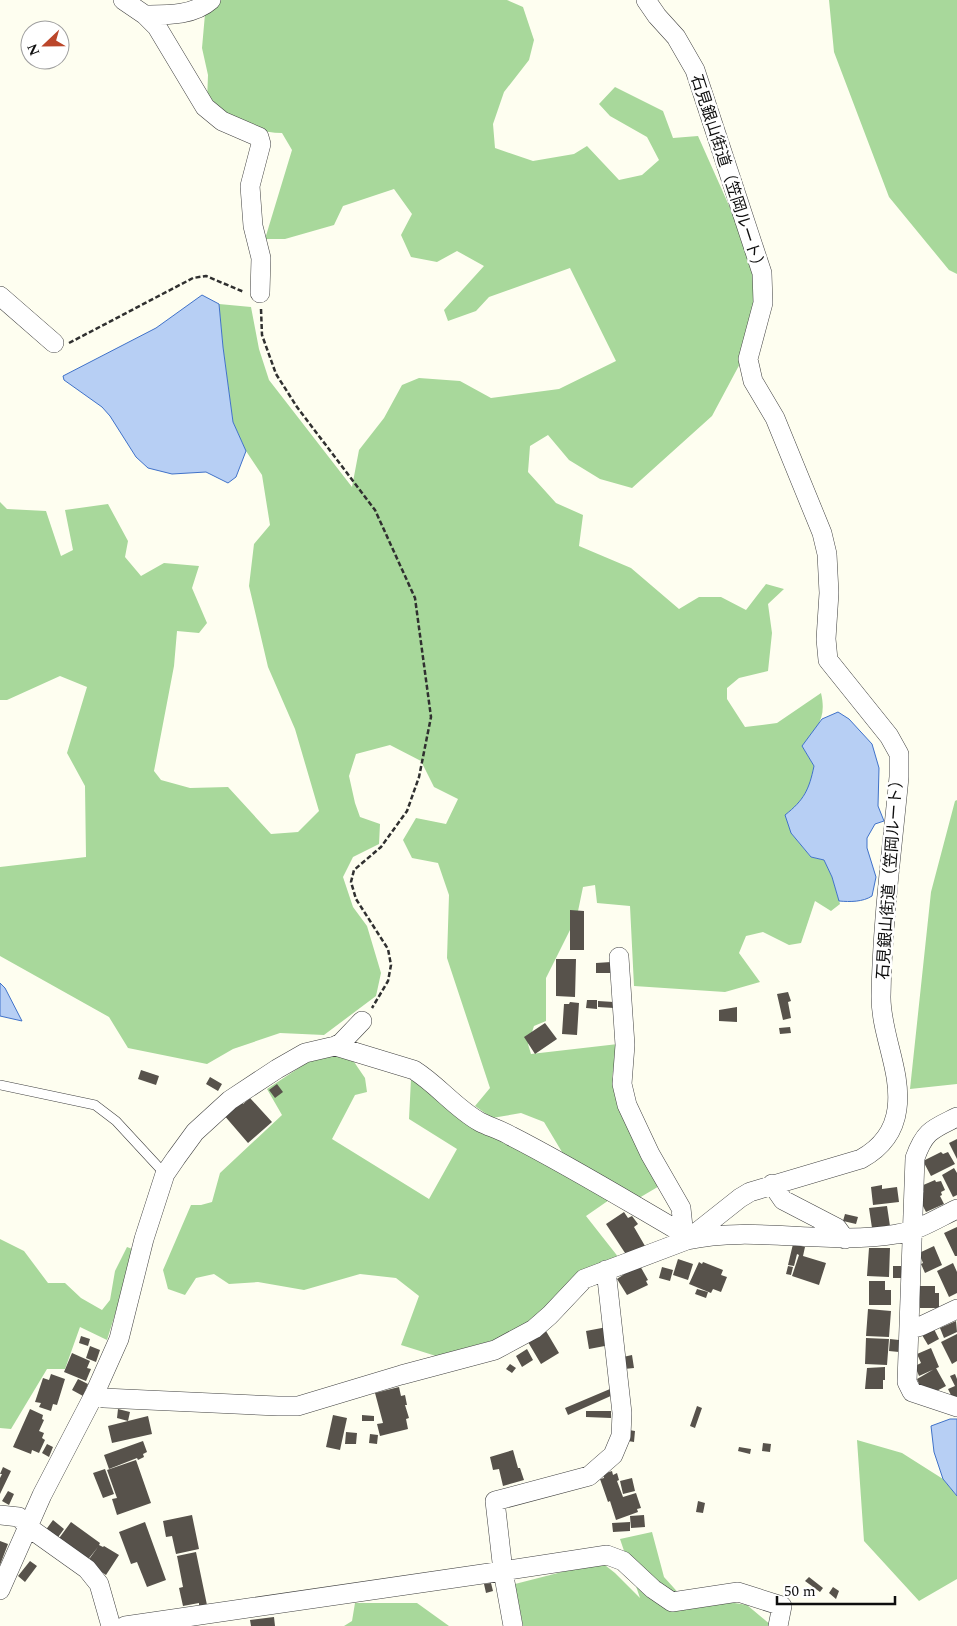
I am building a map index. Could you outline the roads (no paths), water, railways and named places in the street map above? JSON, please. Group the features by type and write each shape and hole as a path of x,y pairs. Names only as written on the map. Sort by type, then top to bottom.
{"street":[{"path":"123,0 145,15 157,27 205,107 222,121 259,137 261,144 250,186 253,226 261,258 260,293"},
{"path":"145,15 176,14 195,10 210,0"},
{"name":"石見銀山街道（笠岡ルート）","path":"646,0 657,16 676,37 695,70 762,273 763,303 748,358 753,381 775,418 822,533 828,564 829,593 826,639 828,660 889,736 899,754 899,777 884,937 881,999 883,1020 898,1089 897,1110 890,1131 883,1143 875,1151 861,1159 750,1192 687,1240"},
{"path":"0,296 54,343"},
{"path":"619,957 625,1045 622,1084 627,1105 650,1154 682,1208 687,1240"},
{"path":"0,1590 42,1495 94,1395 118,1339 144,1239 164,1174 195,1132 230,1100 305,1053 335,1046 362,1021"},
{"path":"335,1046 414,1070 425,1077 451,1102 480,1122 510,1135 593,1180 677,1230 687,1240"},
{"path":"957,1117 929,1131 920,1143 915,1158 907,1382 912,1392 957,1407"},
{"path":"772,1184 783,1200 837,1228 845,1239"},
{"path":"94,1395 104,1398 298,1406 400,1375 495,1350 534,1329 584,1279 687,1240 703,1236 733,1235 845,1239 898,1234 957,1209"},
{"path":"513,1626 503,1571 495,1501 589,1476 613,1455 621,1436 622,1413 606,1270"},
{"path":"910,1328 921,1326 957,1309"},
{"path":"0,1515 19,1517 28,1527 87,1569 99,1584 111,1626"},
{"path":"125,1626 607,1555 623,1561 652,1589 672,1602 738,1592 782,1606 778,1626"}],"lane":[{"path":"0,1085 95,1105 116,1121 164,1174"}],"water":[{"path":"202,295 219,304 233,422 246,451 236,477 228,483 206,472 172,474 148,468 136,457 110,416 102,407 64,380 63,376 156,328"},
{"path":"838,712 849,719 872,744 879,768 878,806 884,821 875,824 867,838 867,848 876,877 872,896 856,901 839,901 832,877 824,860 811,857 791,833 785,815 805,794 814,766 802,746 822,719"},
{"path":"0,983 5,988 22,1021 0,1016"},
{"path":"950,1419 957,1419 957,1496 943,1479 934,1452 931,1426"}]}
